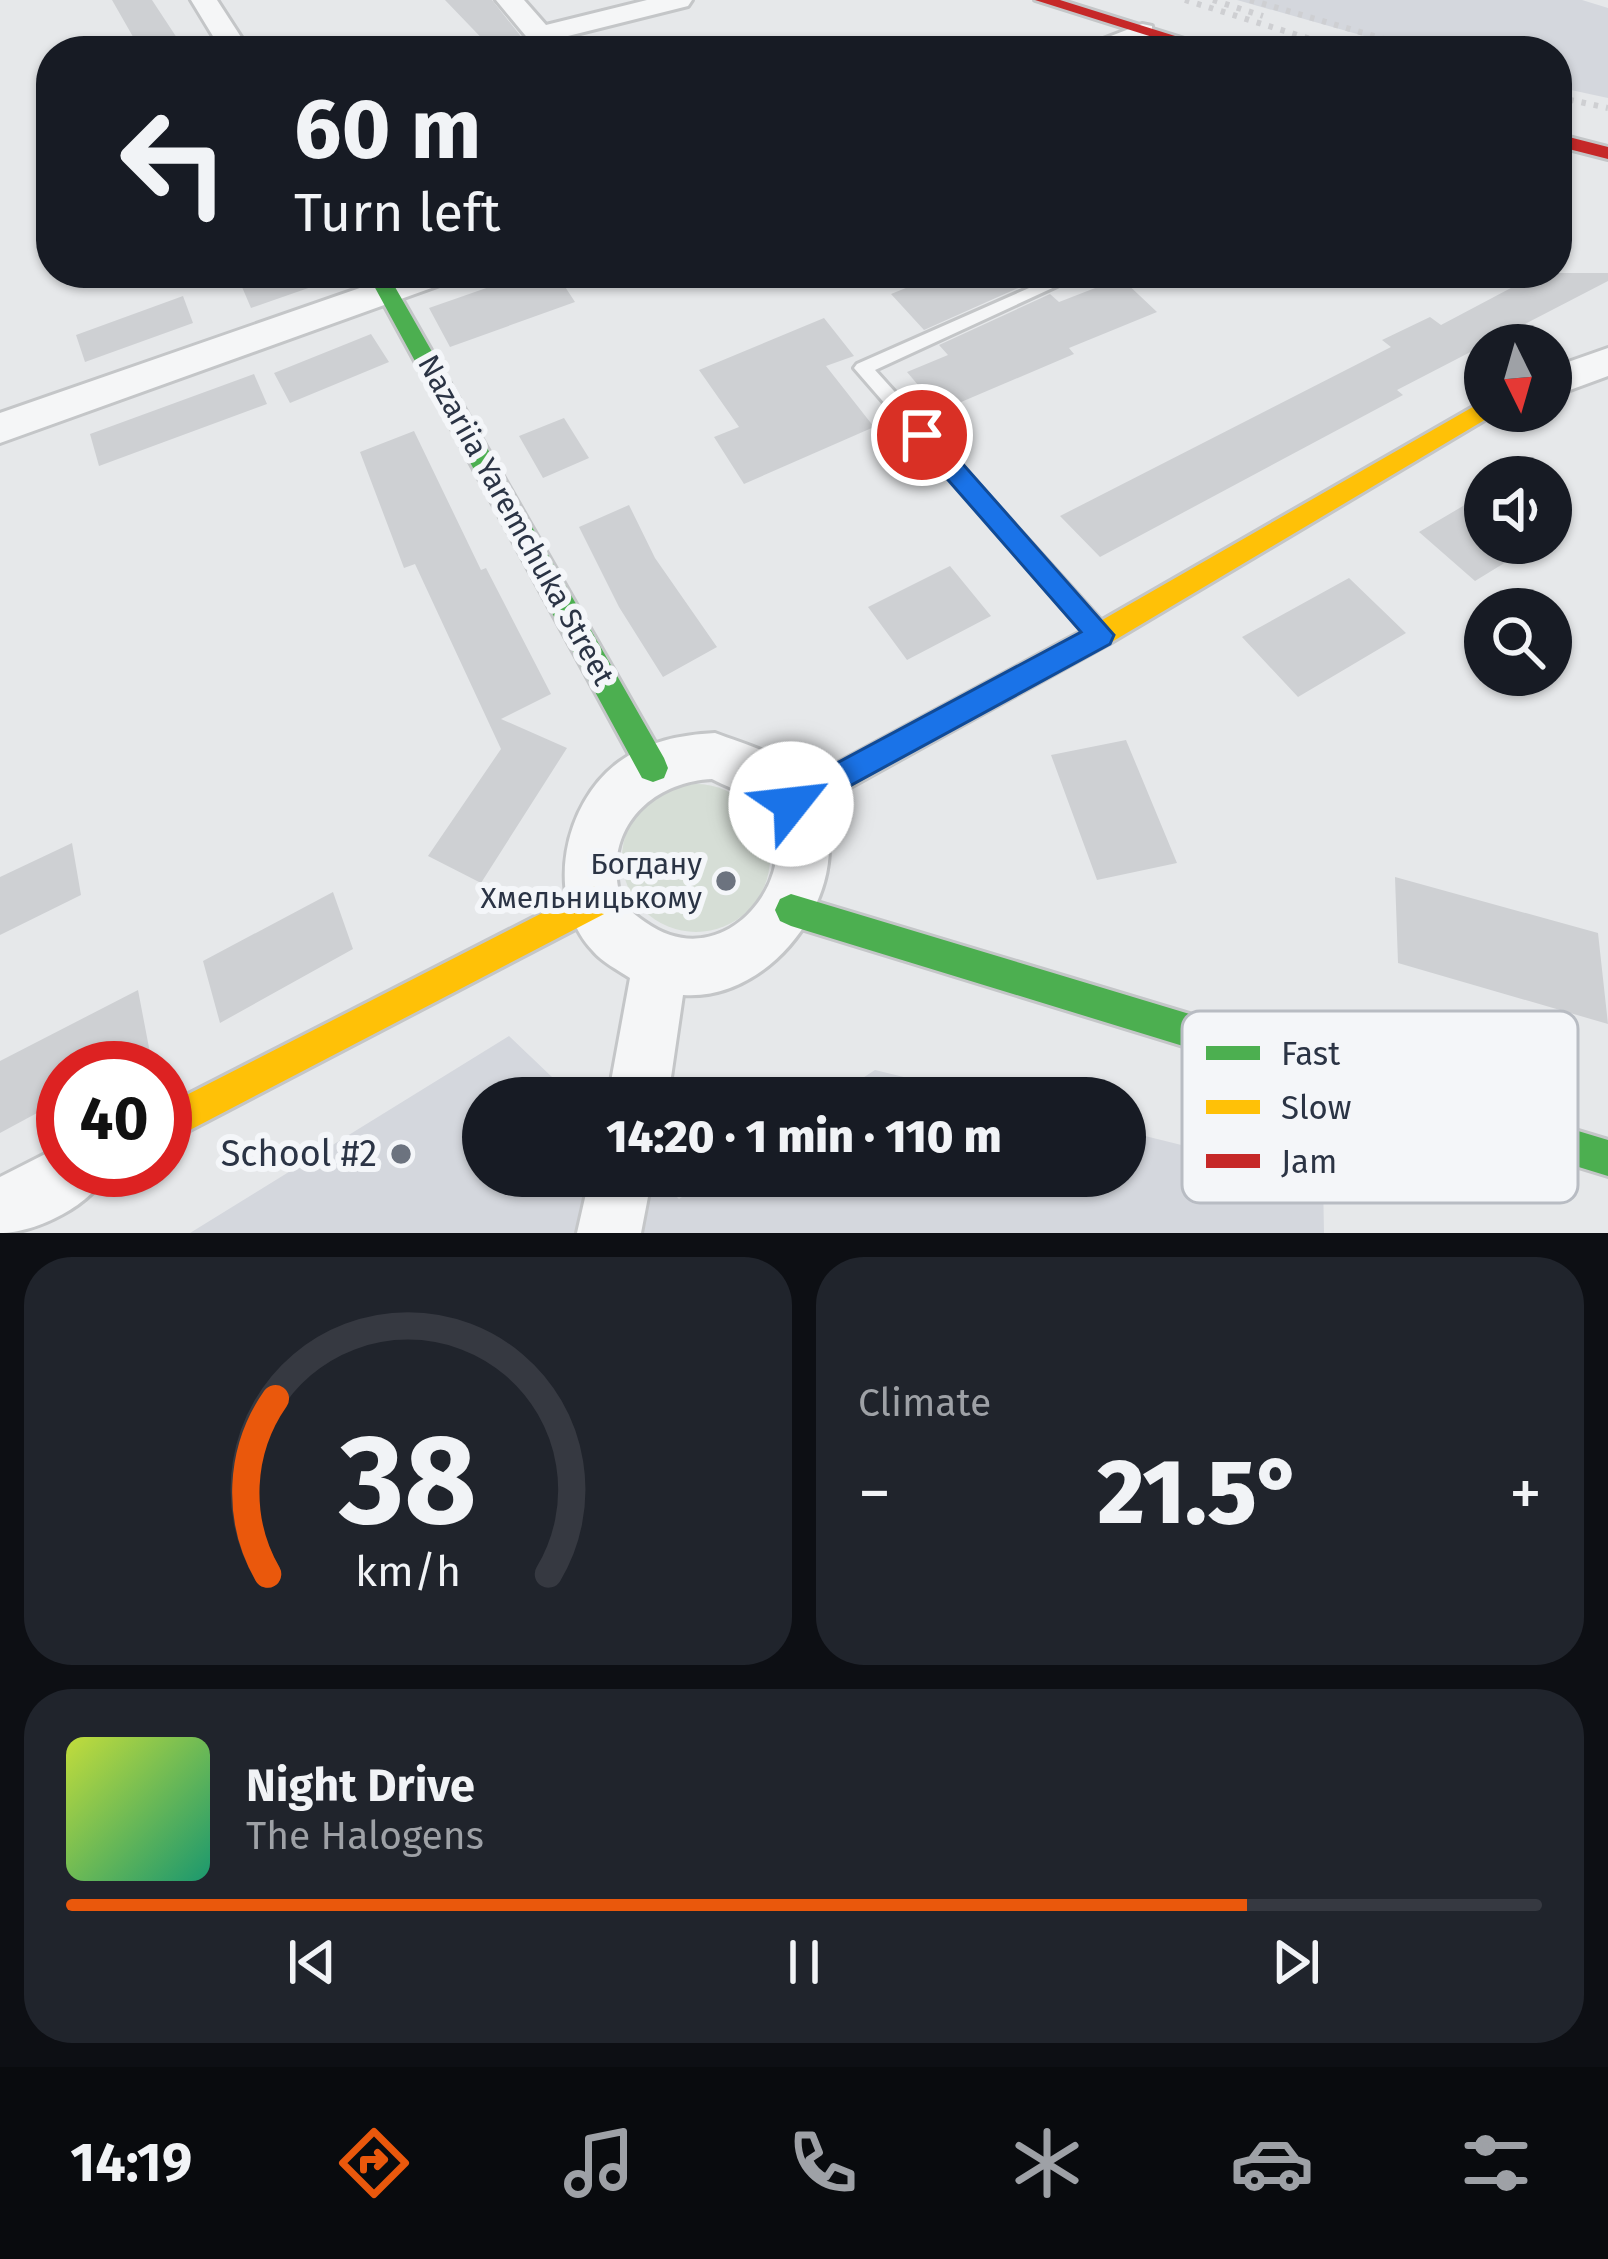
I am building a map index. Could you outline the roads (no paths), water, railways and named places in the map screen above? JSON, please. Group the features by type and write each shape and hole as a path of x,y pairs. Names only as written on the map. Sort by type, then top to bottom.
{"street":[{"path":"204,0 227,36"},
{"path":"509,0 540,35 680,0"},
{"path":"1043,0 1157,36"},
{"path":"1130,36 1142,32"},
{"path":"1572,144 1608,153"},
{"path":"0,428 366,288"},
{"name":"Nazariia Yaremchuka Street","path":"385,288 653,768"},
{"path":"1572,375 1608,362"},
{"path":"791,804 1100,635 1464,421"},
{"path":"684,758 730,760 771,780 791,804 803,837 804,874 791,910 767,940 734,960 698,970 660,965 632,952 609,929 595,902 590,870 594,838 628,785 653,768 684,758"},
{"path":"192,1111 595,902"},
{"path":"791,910 1182,1029"},
{"path":"641,1077 660,965"},
{"path":"1578,1149 1608,1158"},
{"path":"0,1210 36,1191"},
{"path":"609,1233 617,1197"}],"lane":[{"path":"1043,288 863,368 1100,635"}],"railway":[{"path":"1185,0 1301,36"},
{"path":"1213,0 1263,16"},
{"path":"1250,0 1374,36"},
{"path":"1572,100 1608,108"}],"place":[{"name":"Богдану Хмельницькому","path":"726,881"},
{"name":"School #2","path":"401,1154"}]}
